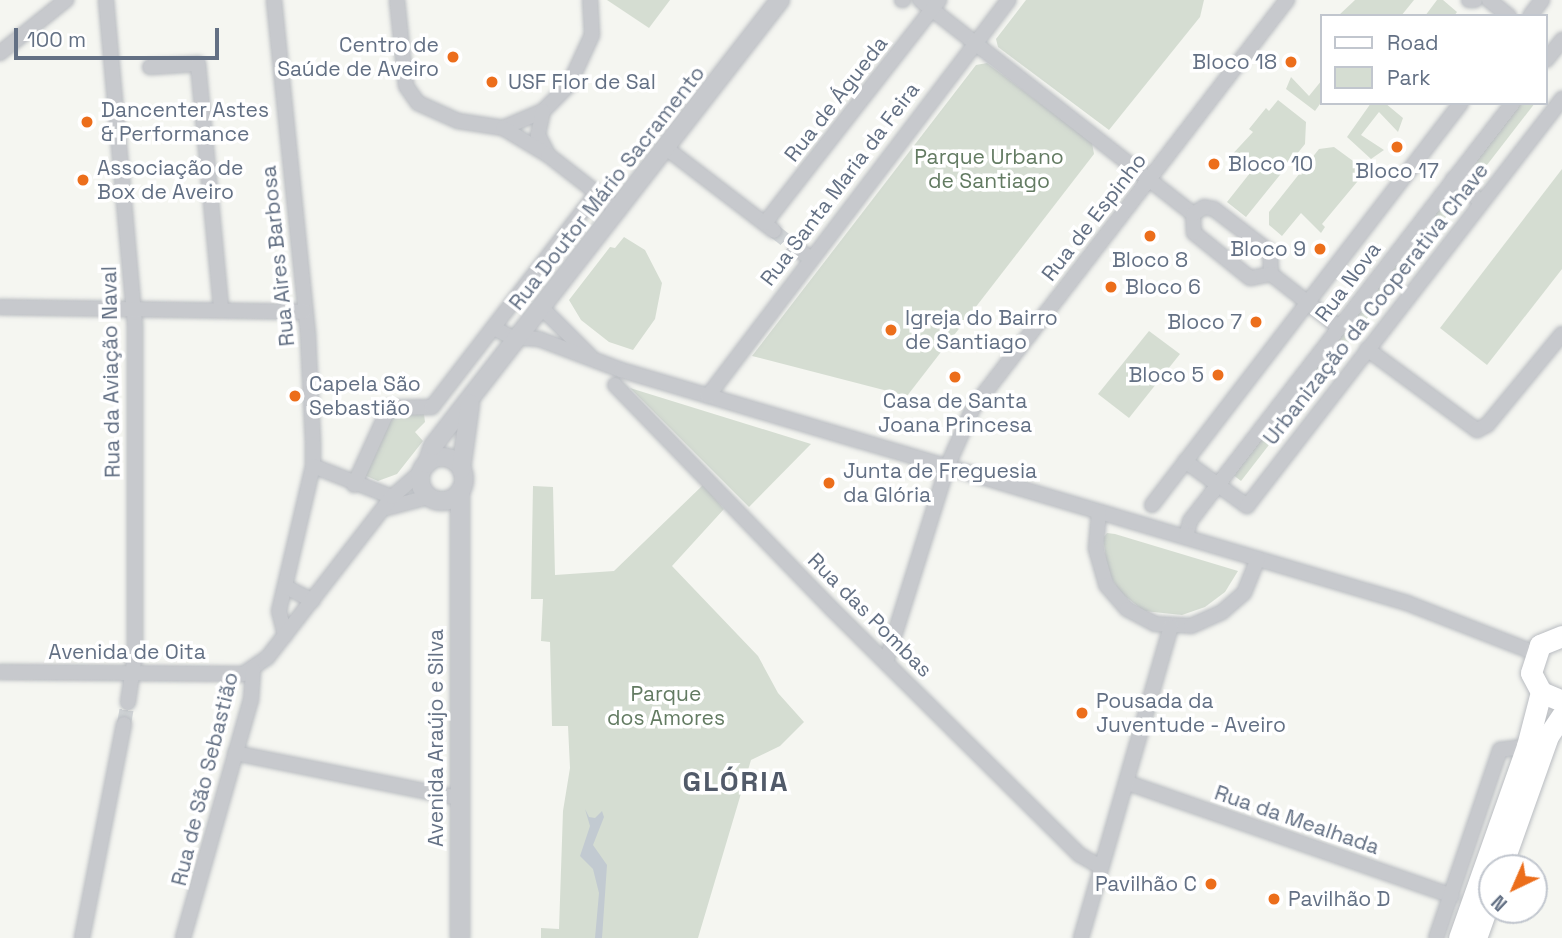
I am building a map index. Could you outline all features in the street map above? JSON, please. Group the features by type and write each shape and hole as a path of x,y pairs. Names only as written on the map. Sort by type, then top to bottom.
{"main road":[{"path":"1560,633 1535,653 1531,673 1541,692 1562,701"},
{"path":"1459,938 1527,746 1541,692"},
{"path":"1506,854 1548,736 1562,715"}],"street":[{"path":"0,53 66,0"},
{"name":"Rua da Aviação Naval","path":"106,0 134,310 134,673 128,702"},
{"name":"Rua Aires Barbosa","path":"274,0 304,312 313,466 279,611 285,635"},
{"path":"397,0 405,86 418,103 458,121 503,128 548,155 619,210"},
{"path":"503,128 543,111 569,85 583,62 592,35 590,0"},
{"name":"Rua Doutor Mário Sacramento","path":"424,468 433,446 470,404 780,0"},
{"name":"Rua Santa Maria da Feira","path":"708,396 810,258 1009,0"},
{"name":"Rua de Espinho","path":"886,662 947,467 973,408 1287,0"},
{"path":"1469,0 1475,0"},
{"path":"1489,0 1506,14"},
{"path":"931,3 975,43 1193,214 1194,233 1250,278 1271,274 1340,328"},
{"name":"Rua de Águeda","path":"666,148 770,227 931,3"},
{"path":"150,66 198,64 221,308"},
{"name":"Urbanização da Cooperativa Chave","path":"1217,486 1247,506 1562,99"},
{"name":"Rua Nova","path":"1152,505 1459,105"},
{"name":"Rua Nova","path":"1186,537 1190,521 1511,105"},
{"path":"543,111 538,135 548,155"},
{"path":"1453,179 1481,202"},
{"path":"354,485 389,408 432,407 597,193"},
{"path":"1193,214 1204,207 1214,209 1270,252 1271,274"},
{"path":"796,248 810,258"},
{"path":"0,307 134,310 221,308 304,312"},
{"path":"542,308 592,358"},
{"path":"494,328 519,338 539,339 708,396 1407,603 1535,653"},
{"path":"1367,349 1465,424 1477,430 1487,425 1562,334"},
{"name":"Rua das Pombas","path":"615,385 886,662 1080,855 1101,867"},
{"name":"Rua Doutor Mário Sacramento","path":"461,469 470,404"},
{"path":"313,466 390,503 433,499 450,500 460,491 461,469 445,458 424,468 421,485 433,499 459,537"},
{"path":"1185,461 1217,486"},
{"name":"Rua de São Sebastião","path":"183,938 251,700 253,669 285,635 390,503 424,468"},
{"name":"Avenida Araújo e Silva","path":"460,491 460,938"},
{"path":"1099,512 1096,549 1106,585 1134,613 1171,627 1191,625 1222,612 1244,593 1258,559"},
{"path":"286,587 313,601"},
{"path":"1081,938 1171,627"},
{"name":"Avenida de Oita","path":"0,672 243,674 253,669"},
{"path":"82,938 124,724"},
{"path":"1436,938 1500,750 1527,746"},
{"path":"235,753 459,798"},
{"name":"Rua da Mealhada","path":"1128,783 1452,896"}],"green space":[{"path":"607,0 670,0 649,28"},
{"name":"Parque Urbano de Santiago","path":"1026,0 1204,0 1200,17 1109,130 998,47 996,39"},
{"path":"1355,0 1414,0 1403,14 1340,14"},
{"path":"1437,0 1443,0 1457,12 1456,14 1426,14"},
{"name":"Parque Urbano de Santiago","path":"987,63 1092,143 1094,154 907,396 752,356 976,65"},
{"path":"1291,77 1309,96 1320,82 1320,104 1315,111 1286,89"},
{"path":"1278,100 1306,122 1305,144 1246,217 1227,202 1250,173 1227,160 1253,132 1249,129 1266,108 1269,111"},
{"path":"1370,105 1387,105 1403,118 1398,132 1379,112 1361,135 1384,150 1371,159 1347,137"},
{"path":"1518,105 1533,105 1480,174 1470,166"},
{"path":"1334,147 1364,169 1362,176 1322,224 1325,227 1321,233 1301,213 1282,236 1269,225 1269,212 1319,149"},
{"path":"1562,169 1562,269 1487,365 1440,328"},
{"path":"1448,194 1457,203 1241,481 1232,474"},
{"path":"624,237 645,250 662,283 655,319 633,350 609,342 581,320 569,300 610,247 615,248"},
{"path":"1149,331 1180,354 1129,418 1098,394"},
{"path":"630,388 811,444 749,507"},
{"path":"424,414 425,422 415,432 423,441 397,474 378,481 364,475 393,415"},
{"name":"Parque dos Amores","path":"703,485 724,509 672,566 758,656 778,693 804,722 780,746 751,760 698,938 541,938 541,928 559,929 563,811 570,768 568,726 552,726 550,642 541,641 543,599 531,599 533,486 553,487 555,575 614,571"},
{"path":"1107,533 1238,571 1225,592 1205,607 1182,615 1144,611 1121,593 1108,573 1103,538"}],"shaded area":[{"path":"585,809 589,817 595,818 602,811 604,817 593,845 607,865 602,938 595,938 599,893 593,869 580,856 590,826"}],"tunnel":[{"path":"774,231 796,248"},
{"path":"124,724 128,702"}],"place":[{"name":"Centro de Saúde de Aveiro","path":"453,57"},
{"name":"Bloco 18","path":"1291,62"},
{"name":"USF Flor de Sal","path":"492,82"},
{"name":"Dancenter Astes & Performance","path":"87,122"},
{"name":"Bloco 17","path":"1397,147"},
{"name":"Bloco 10","path":"1214,164"},
{"name":"Associação de Box de Aveiro","path":"83,180"},
{"name":"Bloco 8","path":"1150,236"},
{"name":"Bloco 9","path":"1320,249"},
{"name":"Bloco 6","path":"1111,287"},
{"name":"Bloco 7","path":"1256,322"},
{"name":"Igreja do Bairro de Santiago","path":"891,330"},
{"name":"Bloco 5","path":"1218,375"},
{"name":"Casa de Santa Joana Princesa","path":"955,377"},
{"name":"Capela São Sebastião","path":"295,396"},
{"name":"Junta de Freguesia da Glória","path":"829,483"},
{"name":"Pousada da Juventude - Aveiro","path":"1082,713"},
{"name":"Pavilhão C","path":"1211,884"},
{"name":"Pavilhão D","path":"1274,899"}],"district":[{"name":"GLÓRIA","path":"736,781"}]}
